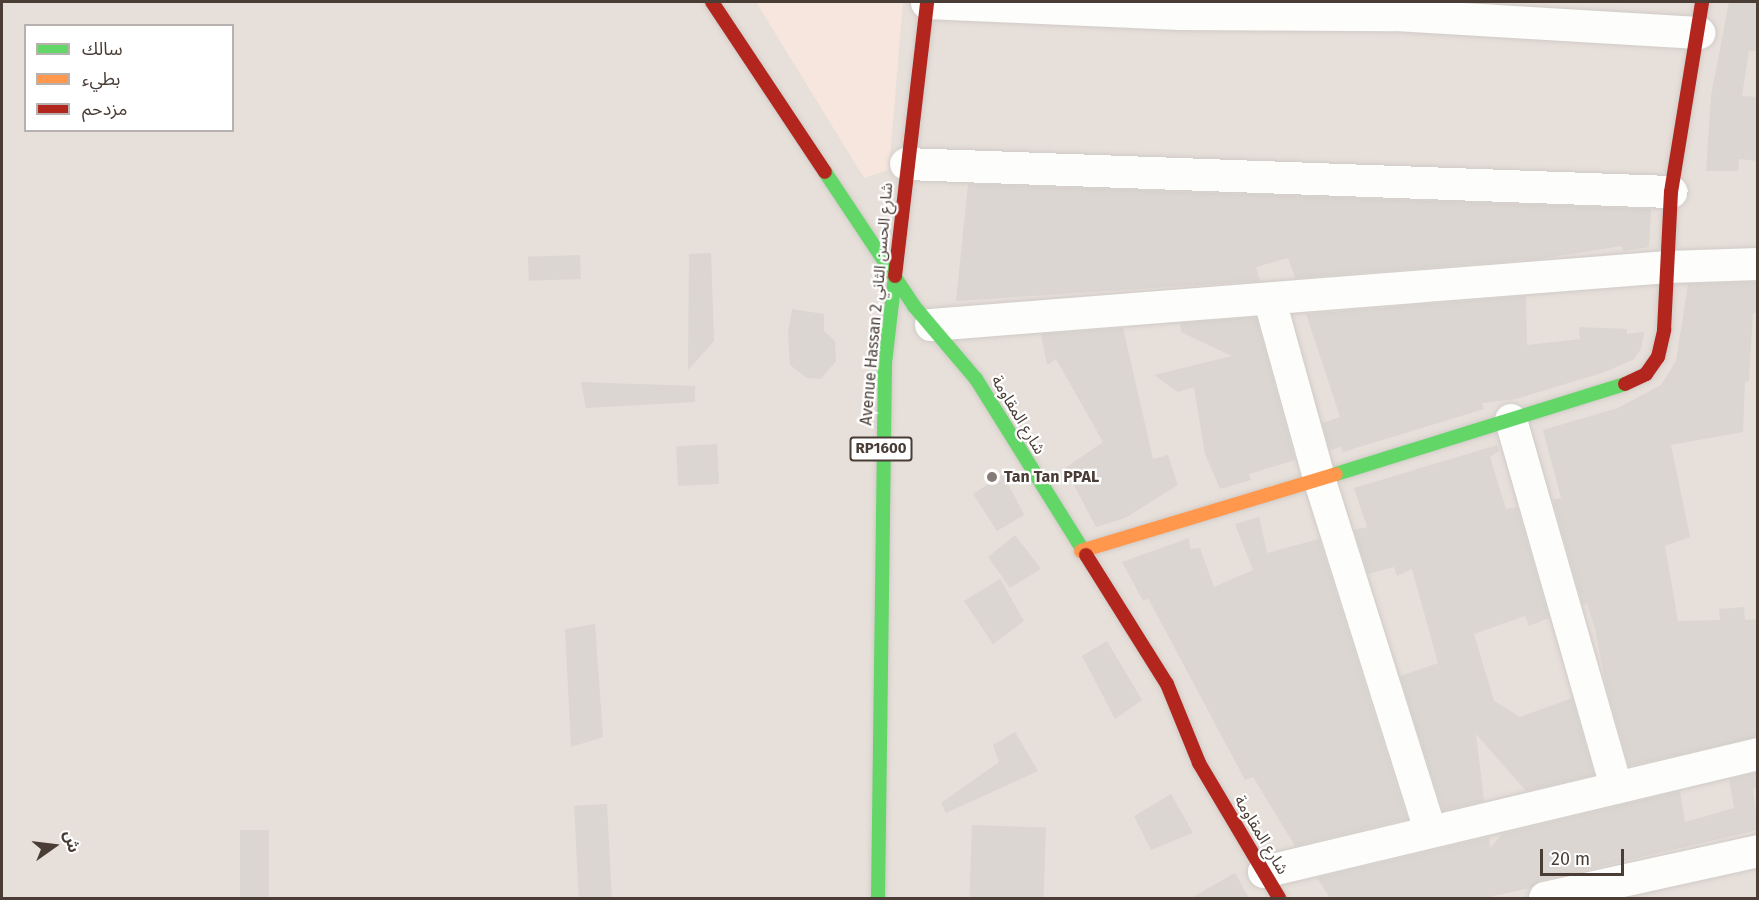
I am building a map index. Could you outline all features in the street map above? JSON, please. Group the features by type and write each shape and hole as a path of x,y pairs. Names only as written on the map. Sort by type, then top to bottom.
{"street":[{"name":"شارع المقاومة","path":"712,2 893,276 976,379 1081,551 1167,684 1199,763 1271,886"},
{"name":"Avenue Hassan 2 شارع الحسن الثاني","path":"878,898 882,438 893,276 927,2"},
{"path":"927,2 1395,15 1699,33"},
{"path":"1081,551 1632,383 1646,374 1658,357 1664,330 1671,192 1699,33 1702,2"},
{"path":"906,164 1671,192"},
{"path":"931,326 1270,301 1668,267 1758,264"},
{"path":"1270,301 1319,478 1430,831"},
{"path":"1511,420 1616,787"},
{"path":"1271,886 1430,831 1758,754"},
{"path":"1545,898 1653,887 1758,851"}],"shaded area":[{"path":"2,2 1757,2 1757,898 2,898"},
{"path":"756,2 903,2 889,170 864,178"}],"building":[{"path":"1729,2 1758,2 1758,51 1749,51 1742,96 1758,97 1758,161 1739,159 1738,171 1706,171 1711,96"},
{"path":"968,184 1651,209 1649,247 1623,251 1622,246 1540,259 1295,278 1288,258 1256,267 1260,281 956,301"},
{"path":"711,253 714,341 688,370 689,254"},
{"path":"580,255 581,279 529,281 528,257"},
{"path":"1758,282 1758,313 1753,313 1749,381 1745,382 1743,432 1671,445 1690,537 1665,546 1678,621 1720,620 1719,609 1744,607 1745,620 1758,619 1758,737 1629,766 1606,685 1595,629 1587,604 1583,605 1553,500 1561,498 1543,430 1618,408 1661,385 1676,361 1688,284"},
{"path":"1526,296 1527,345 1580,339 1579,327 1627,329 1627,334 1644,332 1641,349 1634,359 1605,372 1516,399 1482,403 1484,409 1343,452 1341,447 1330,450 1322,423 1340,417 1306,314"},
{"path":"792,309 824,314 824,331 835,341 836,361 821,379 807,378 790,365 788,333"},
{"path":"1256,317 1295,460 1249,474 1251,480 1220,489 1205,454 1194,387 1178,392 1154,375 1232,356 1181,332 1180,323"},
{"path":"1123,328 1153,459 1168,455 1178,485 1125,518 1096,527 1065,468 1103,442 1056,359 1047,365 1041,334"},
{"path":"581,382 695,386 695,402 586,408"},
{"path":"717,444 719,484 678,486 676,446"},
{"path":"1497,445 1499,451 1490,457 1506,509 1517,507 1549,618 1529,626 1525,616 1474,634 1494,701 1520,717 1572,698 1594,775 1526,791 1476,734 1484,801 1443,811 1400,676 1438,663 1412,569 1397,576 1394,567 1368,574 1354,530 1367,527 1354,488"},
{"path":"1003,474 1024,515 997,531 973,494"},
{"path":"1259,517 1267,553 1319,539 1407,819 1295,846 1253,777 1245,780 1148,598 1143,601 1122,562 1189,538 1190,549 1200,548 1214,587 1253,570 1235,524"},
{"path":"1015,535 1041,569 1010,588 988,557"},
{"path":"1000,579 1024,621 993,644 964,601"},
{"path":"595,624 603,737 571,747 565,629"},
{"path":"1107,641 1142,700 1115,719 1082,656"},
{"path":"1015,732 1038,771 946,813 941,803 999,762 993,745"},
{"path":"1757,773 1757,788 1753,789 1758,830 1541,880 1531,888 1484,898 1330,898 1317,878 1489,837 1490,848 1502,834 1680,791 1685,822 1734,808 1729,779"},
{"path":"1171,794 1193,833 1151,850 1134,816"},
{"path":"607,804 612,898 579,898 574,806"},
{"path":"972,825 1046,828 1043,898 969,898"},
{"path":"240,830 269,830 269,898 240,898"},
{"path":"1235,873 1249,898 1191,898"}],"traffic: fast":[{"path":"825,172 914,306 976,379 1086,555"},
{"path":"878,898 885,363 895,276"},
{"path":"1336,474 1625,384"}],"traffic: slow":[{"path":"1081,551 1336,474"}],"traffic: jam":[{"path":"712,2 825,172"},
{"path":"895,276 927,2"},
{"path":"1625,384 1646,374 1658,357 1664,330 1671,192 1702,2"},
{"path":"1086,555 1167,684 1199,763 1279,898"}],"place":[{"name":"Tan Tan PPAL","path":"992,477"}]}
